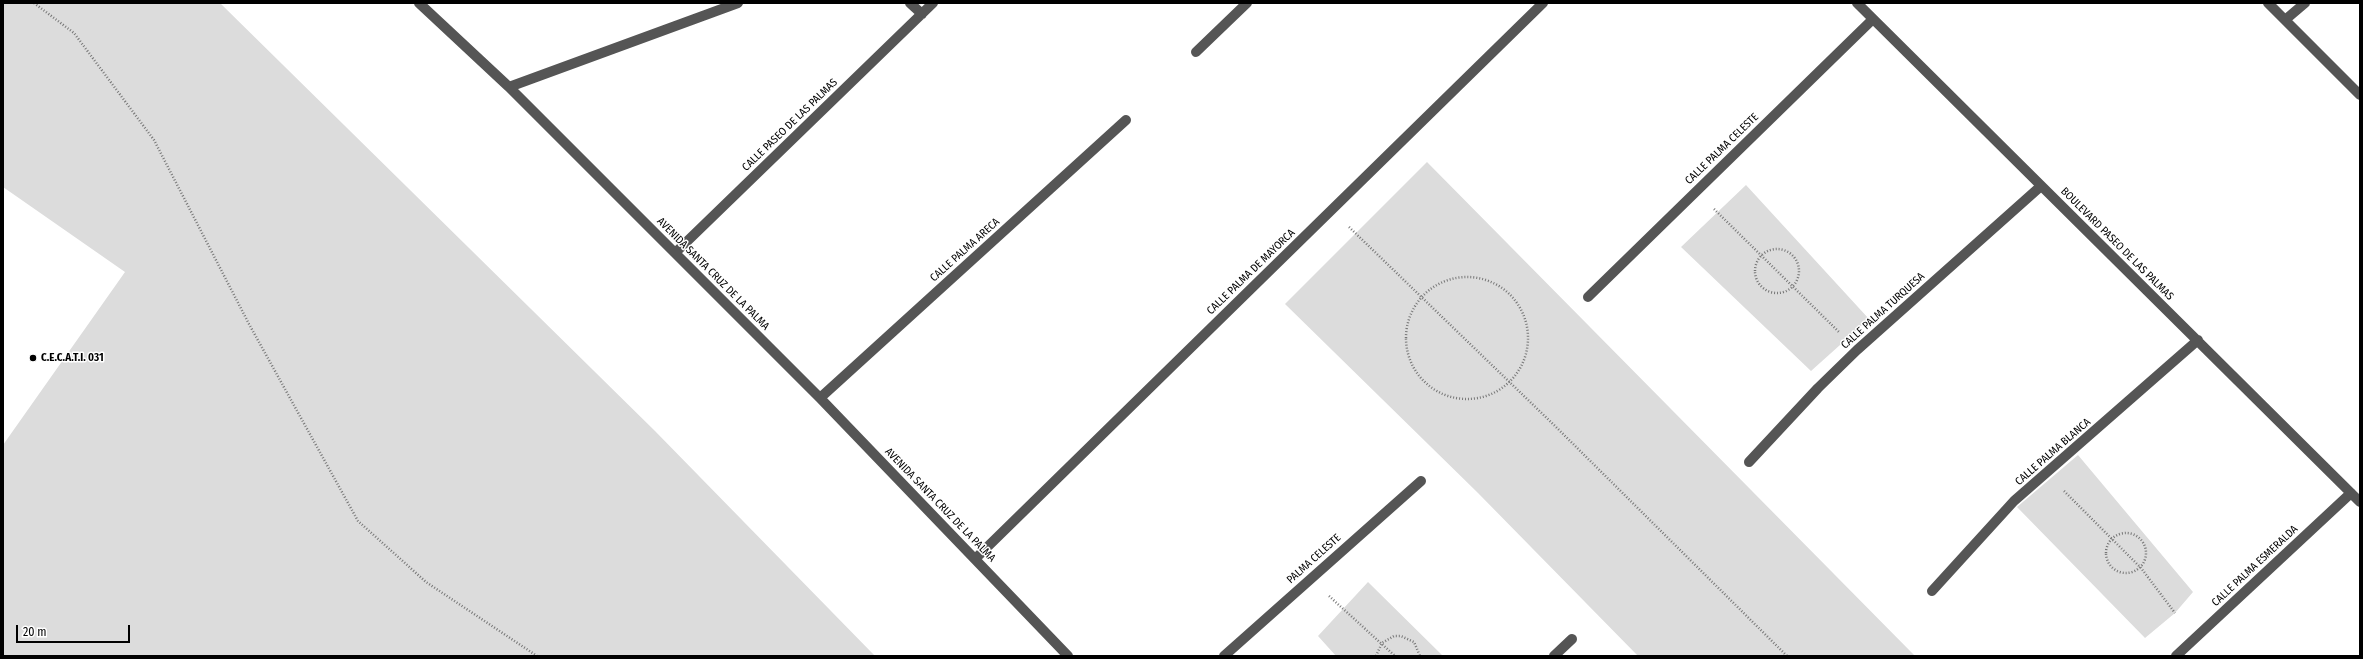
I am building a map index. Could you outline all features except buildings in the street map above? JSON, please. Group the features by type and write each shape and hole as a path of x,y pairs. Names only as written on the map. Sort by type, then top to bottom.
{"street":[{"name":"AVENIDA SANTA CRUZ DE LA PALMA","path":"419,3 509,87 820,398 1068,656"},
{"path":"509,87 738,3"},
{"path":"910,3 922,14"},
{"name":"CALLE PASEO DE LAS PALMAS","path":"675,253 933,3"},
{"path":"1196,52 1247,3"},
{"name":"CALLE PALMA DE MAYORCA","path":"975,559 1543,3"},
{"name":"BOULEVARD PASEO DE LAS PALMAS","path":"1857,3 2360,502"},
{"path":"2268,3 2360,96"},
{"path":"2285,20 2305,3"},
{"name":"CALLE PALMA CELESTE","path":"1588,297 1873,19"},
{"name":"CALLE PALMA ARECA","path":"820,398 1126,120"},
{"name":"CALLE PALMA TURQUESA","path":"1749,462 1818,388 1858,350 2041,186"},
{"name":"CALLE PALMA BLANCA","path":"1932,591 2014,501 2198,340"},
{"name":"PALMA CELESTE","path":"1224,656 1421,481"},
{"name":"CALLE PALMA ESMERALDA","path":"2176,656 2351,493"},
{"path":"1554,656 1572,639"}],"path":[{"path":"34,3 74,34 154,140 249,324 358,521 426,582 537,656"},
{"path":"1696,191 1858,350"},
{"path":"1331,210 1509,382 1787,656"},
{"path":"1771,250 1783,250 1792,255 1798,266 1798,277 1793,287 1784,292 1774,294 1765,290 1758,283 1755,274 1756,264 1761,256 1771,250"},
{"path":"1473,277 1492,282 1508,292 1520,308 1527,326 1528,345 1522,365 1509,382 1492,394 1472,399 1451,398 1432,389 1417,375 1408,356 1406,335 1410,315 1421,297 1435,286 1453,278 1473,277"},
{"path":"2047,473 2141,568 2175,613"},
{"path":"2125,533 2138,537 2146,548 2146,555 2141,568 2135,572 2122,574 2111,567 2108,562 2106,550 2112,539 2118,534 2125,533"},
{"path":"1310,580 1395,656"},
{"path":"1376,656 1382,643 1394,636 1408,638 1418,648 1420,656"}],"shaded area":[{"path":"3,3 220,3 655,431 875,656 3,656 3,445 125,272 3,187"},
{"path":"1427,162 1915,656 1638,656 1478,493 1285,304"},
{"path":"1746,185 1869,319 1811,371 1681,247"},
{"path":"2078,455 2193,592 2175,613 2145,638 2017,507"},
{"path":"1368,582 1443,656 1336,656 1318,636"}],"place":[{"name":"C.E.C.A.T.I. 031","path":"33,358"}]}
